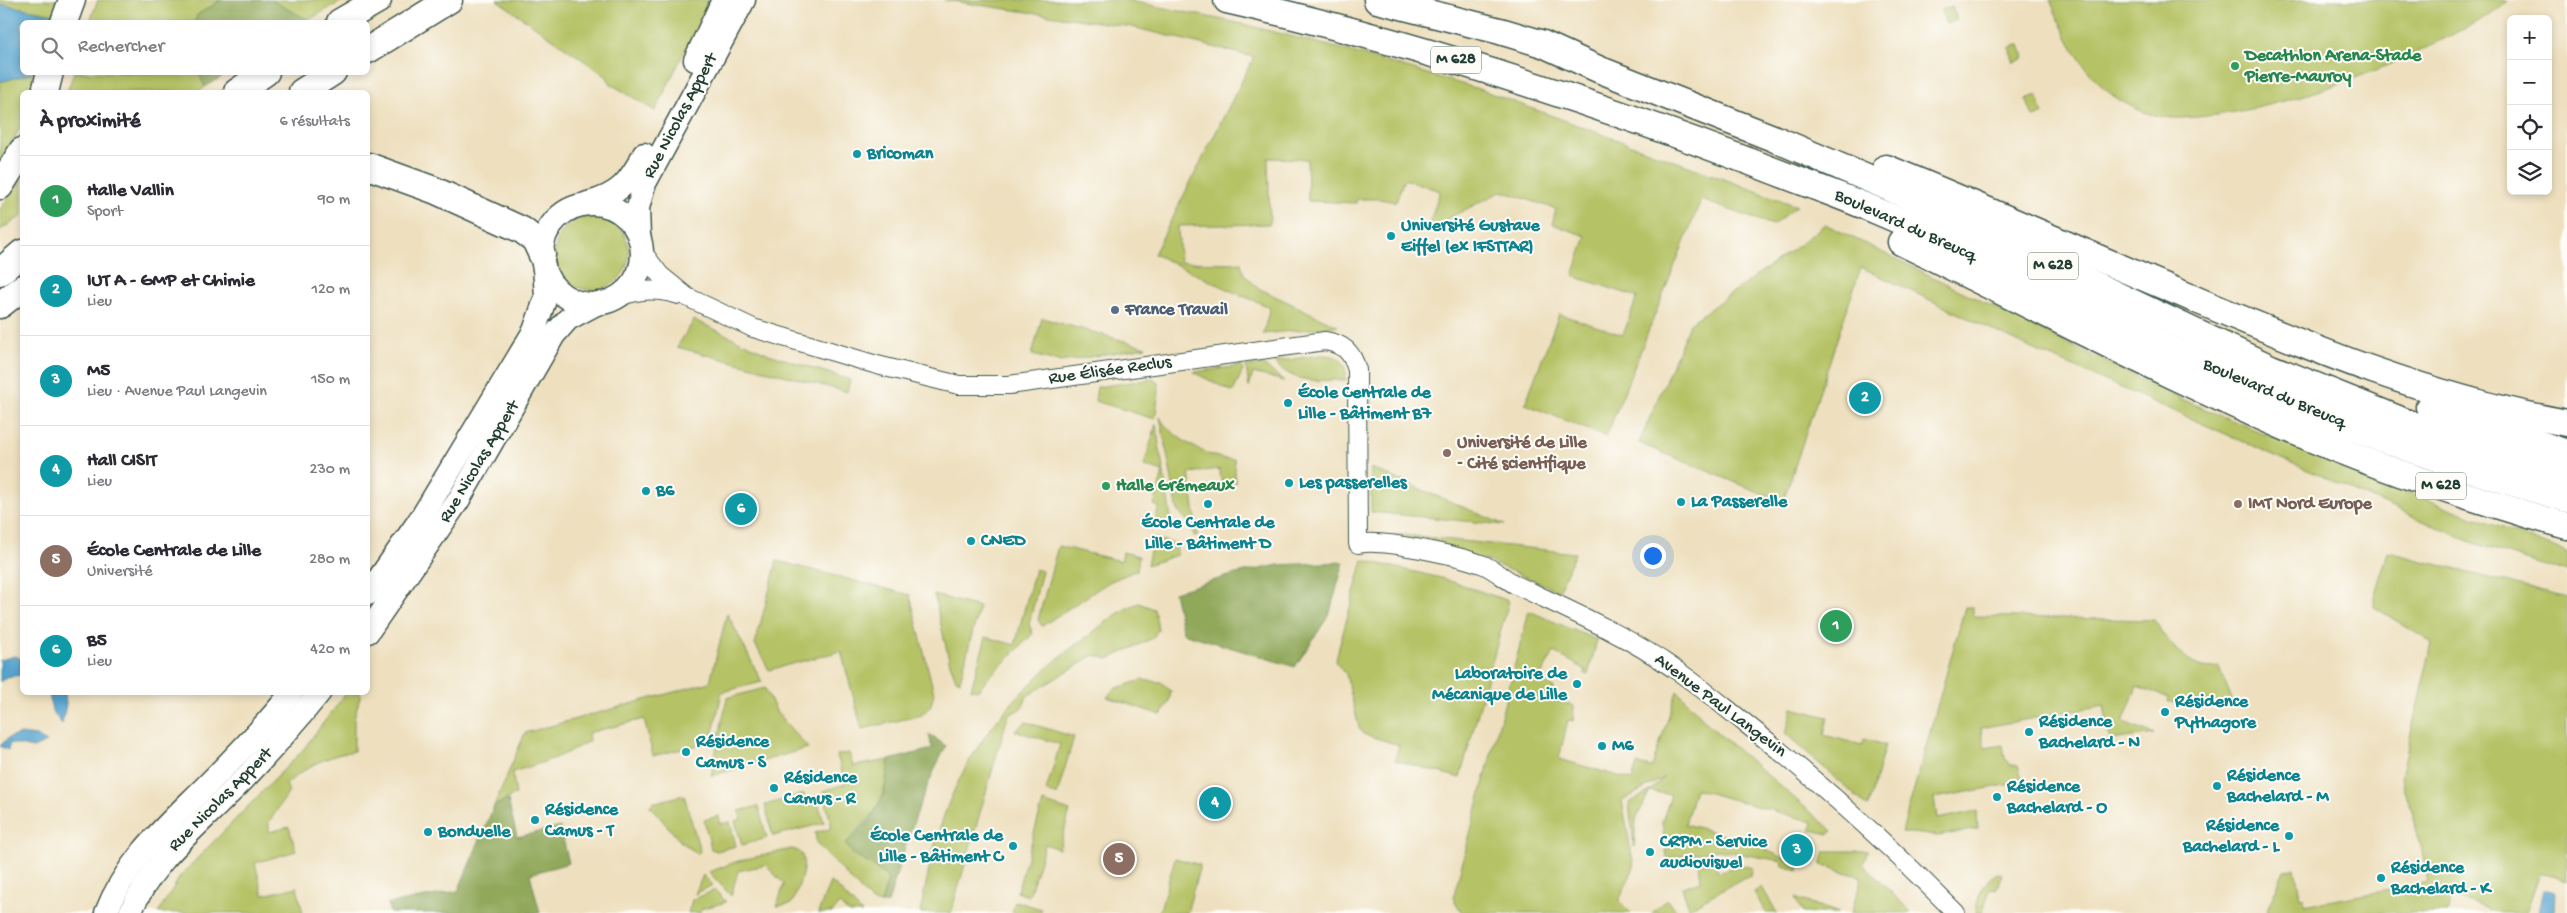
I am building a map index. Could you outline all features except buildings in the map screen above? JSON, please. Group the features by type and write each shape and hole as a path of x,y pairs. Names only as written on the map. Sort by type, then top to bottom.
{"highway":[{"path":"65,20 72,0"},
{"path":"343,20 378,0"},
{"path":"370,49 449,0"},
{"name":"Boulevard du Breucq","path":"1227,0 1422,49 1562,93 1680,135 1877,211 2244,382 2325,417 2450,463 2567,499"},
{"name":"Boulevard du Breucq","path":"1378,0 1544,44 1598,69 1773,138 1890,188 2271,368 2433,433 2567,476"},
{"name":"M 628","path":"1544,44 1605,58 1785,126 2332,356 2463,400 2508,412 2567,424"},
{"path":"46,90 49,75"},
{"path":"240,90 262,75"},
{"path":"305,90 328,75"},
{"name":"M 628","path":"1680,135 1756,174 1880,231 2192,385 2317,441 2428,482 2567,526"},
{"path":"0,186 20,154"},
{"path":"370,167 434,190 522,230 536,240 543,261"},
{"path":"0,248 20,235"},
{"name":"M 628","path":"2047,237 2214,319 2318,364 2458,417 2567,453"},
{"path":"0,272 20,255"},
{"path":"0,305 20,290"},
{"path":"2317,441 2353,460 2442,500 2567,545"}],"main road":[{"name":"Rue Nicolas Appert","path":"585,204 617,193 630,178 694,64 724,0"},
{"name":"Rue Nicolas Appert","path":"640,244 638,208 644,185 744,0"},
{"path":"585,204 604,205 620,213 633,226 640,244 639,268 634,280 626,290 604,301 576,301 562,293 551,281 543,261 544,239 556,220 569,210 585,204"},
{"name":"Rue Nicolas Appert","path":"370,591 423,515 534,331 546,297 543,261"},
{"name":"Rue Nicolas Appert","path":"370,629 458,501 554,335 568,319 604,301"},
{"name":"Rue Nicolas Appert","path":"106,913 120,882 142,851 245,746 289,695"},
{"name":"Rue Nicolas Appert","path":"130,913 154,871 171,851 259,764 317,695"},
{"name":"Rue Nicolas Appert","path":"114,913 128,875 142,851"}],"street":[{"name":"Rue Élisée Reclus","path":"640,244 660,275 687,297 726,317 770,334 877,365 968,386 1026,383 1325,341 1337,343 1347,348 1354,358 1357,370 1358,544"},
{"name":"Rue Élisée Reclus","path":"604,301 628,293 651,290 687,297"},
{"name":"Avenue Paul Langevin","path":"1358,544 1366,542 1392,544 1485,566 1514,584 1560,604 1644,649 1677,670 1804,769 1878,836 1956,913"}],"green space":[{"path":"0,0 66,0 60,15 0,4"},
{"path":"98,0 221,0 198,15 196,20 90,20"},
{"path":"221,0 271,0 308,20 196,20 197,15"},
{"path":"271,0 344,0 308,20"},
{"path":"497,0 710,0 655,111 611,84 606,76"},
{"path":"944,0 1126,0 1243,24 1349,51 1482,90 1797,206 1773,225 1701,200 1606,437 1525,404 1559,314 1623,335 1637,297 1573,276 1586,236 1552,224 1556,209 1502,191 1433,226 1429,225 1440,191 1404,179 1396,202 1379,199 1357,199 1356,203 1308,201 1307,159 1268,158 1270,224 1178,226 1180,262 1241,263 1244,274 1258,288 1338,326 1263,334 1270,307 1233,292 1154,254 1254,57 1132,27"},
{"name":"Decathlon Arena-Stade Pierre-Mauroy","path":"2050,0 2508,0 2486,17 2430,46 2362,76 2325,89 2251,109 2215,115 2170,118 2142,111 2121,101 2106,90 2094,78 2073,49"},
{"path":"1952,6 1957,20 1946,24 1941,10"},
{"path":"2020,44 2024,58 2014,62 2009,48"},
{"path":"26,75 40,75 36,90 20,90 20,128 0,164 0,82"},
{"path":"73,75 200,75 205,87 201,90 68,90"},
{"path":"200,75 225,75 205,87"},
{"path":"2037,95 2043,114 2033,117 2026,99"},
{"path":"20,182 20,217 0,230 0,209"},
{"path":"592,216 606,219 618,227 626,239 629,253 626,267 618,279 606,287 592,290 578,287 566,279 558,267 555,253 558,239 566,227 578,219"},
{"path":"1825,224 2181,399 2371,478 2567,553 2567,573 2473,543 2026,346 1861,267 1783,502 1639,443 1690,323 1799,245"},
{"path":"1042,318 1146,347 1061,362 1032,355"},
{"path":"694,320 769,354 850,380 847,392 677,347"},
{"path":"1320,355 1337,357 1345,367 1346,380 1307,380 1299,378 1290,375 1274,362"},
{"path":"1263,365 1284,381 1253,373 1249,387 1246,366"},
{"path":"1242,366 1243,370 1233,392 1193,372"},
{"path":"1153,379 1158,383 1159,391 1155,419 1095,401 1097,387"},
{"path":"1160,417 1172,432 1192,446 1215,456 1234,459 1236,482 1222,484 1219,469 1189,473 1198,535 1194,536 1190,523 1178,512"},
{"path":"1156,424 1173,531 1154,524 1159,507 1154,505 1163,472 1144,466"},
{"path":"1371,468 1505,525 1371,512"},
{"path":"1396,534 1575,553 1559,591 1490,562 1395,539"},
{"path":"1153,538 1176,544 1177,555 1147,565"},
{"path":"1058,546 1121,561 1123,552 1139,556 1137,570 1109,582 1042,626 1038,620"},
{"path":"2388,552 2567,598 2567,881 2540,872 2526,913 2500,913 2452,896 2447,913 2266,913 2284,870 2295,868 2300,897 2303,897 2305,905 2428,883 2421,846 2401,776 2432,643 2374,607 2374,596"},
{"path":"1363,560 1441,578 1509,601 1460,778 1395,760 1399,745 1363,734 1359,728 1346,674 1335,662"},
{"path":"777,561 910,595 934,693 931,705 922,715 862,729 841,651 769,670 755,644"},
{"path":"1344,562 1329,615 1295,667 1183,633 1174,592 1236,574 1278,565"},
{"path":"1035,569 1042,571 1029,624 1033,634 989,677 979,690 971,689 986,637 1015,645"},
{"path":"934,595 979,607 960,681 956,679 950,664"},
{"path":"1139,603 1154,609 1158,629 1153,638 1109,659 1094,655 1027,696 1023,707 1008,716 951,913 920,913 931,859 950,799 963,772 979,746 997,721 1038,676 1111,618"},
{"path":"1965,607 1973,607 1973,616 2154,620 2173,646 2189,661 2208,668 2219,667 2233,702 2203,700 2168,702 2169,698 2137,686 2123,722 2155,734 2110,740 2104,705 1981,728 1985,748 2003,745 2005,758 2011,765 2018,765 2023,782 1934,798 1937,819 1977,811 1978,829 1938,836 1902,832"},
{"path":"1529,611 1597,640 1588,675 1584,673 1586,670 1554,652 1539,679 1554,688 1548,699 1574,706 1573,721 1568,720 1559,759 1632,780 1637,764 1652,767 1677,691 1712,728 1833,831 1829,834 1811,830 1813,822 1695,789 1685,824 1766,847 1766,850 1799,865 1798,871 1783,866 1782,861 1718,850 1667,858 1662,822 1671,795 1650,791 1665,777 1622,801 1634,867 1619,901 1631,913 1462,913 1453,898"},
{"path":"727,613 762,682 722,692 711,742 653,756 644,719 588,733 589,741 580,746 552,759 512,772 516,794 494,806 525,733 710,682"},
{"path":"1142,680 1161,682 1171,691 1169,702 1161,715 1107,697 1114,689"},
{"path":"765,688 777,713 808,748 711,776 727,698"},
{"path":"345,695 360,695 354,719 354,751 334,756 318,763 286,784 289,792 269,822 269,832 289,827 296,851 255,863 263,895 297,887 303,913 158,913 181,875 301,752"},
{"path":"1792,708 1828,717 1824,735 1862,745 1864,739 1885,745 1868,807 1786,734"},
{"path":"1026,722 1074,737 1057,795 1046,791 1060,744 1015,731"},
{"path":"929,734 946,746 920,803 888,903 881,904 888,879 845,844 871,819 884,793 889,760 932,749"},
{"path":"849,753 853,766 889,760 883,793 876,810 853,834 852,854 877,868 888,879 881,904 871,901 817,844 815,833 832,828 823,791 845,784 837,755"},
{"path":"1650,791 1636,819 1634,847 1629,803"},
{"path":"804,794 807,805 818,802 824,823 773,836 765,805"},
{"path":"684,795 700,851 698,854 681,842 650,806 652,803"},
{"path":"508,800 517,837 560,827 569,863 530,874 540,913 390,913 388,904 458,891 494,806"},
{"path":"1043,802 1070,811 1059,849 1045,844 1029,896 1017,892"},
{"path":"758,806 767,838 742,845 735,821 741,819 739,811"},
{"path":"718,816 720,824 730,822 736,846 717,851 711,849 704,820"},
{"path":"791,849 798,851 804,862 801,878 791,904 777,906 784,884 765,865 738,871 731,896 709,872 738,861"},
{"path":"1825,851 1868,851 1863,864 1912,913 1851,913 1862,877 1821,865"},
{"path":"1175,858 1200,865 1187,913 1159,913"},
{"path":"1714,862 1719,872 1741,865 1753,868 1751,876 1745,877 1689,908 1682,887 1701,881 1699,863"},
{"path":"1997,873 2002,874 1996,889 1991,888 1982,913 1976,913 1984,885"},
{"path":"703,875 713,885 695,894"},
{"path":"830,882 862,913 849,913 839,904 832,913 818,913"},
{"path":"1762,887 1777,913 1766,913 1754,892"},
{"path":"715,890 726,902 701,909 700,913 688,913 692,900"},
{"path":"1795,898 1839,913 1803,913"},
{"path":"1666,899 1679,913 1652,913"},
{"path":"1015,901 1041,909 1040,913 1012,913"}],"water":[{"path":"0,4 84,20 20,20 20,75 26,75 0,82"},
{"path":"15,656 20,658 20,675 6,677 0,682 0,660"},
{"path":"49,695 65,695 66,704 62,724 52,711"},
{"path":"21,734 36,736 47,742 33,748 10,743 8,750 0,746 8,738"},
{"path":"2544,889 2555,892 2554,913 2539,913"}],"place":[{"name":"Decathlon Arena-Stade Pierre-Mauroy","path":"2235,66"},
{"name":"Bricoman","path":"857,154"},
{"name":"Université Gustave Eiffel (ex IFSTTAR)","path":"1391,236"},
{"name":"France Travail","path":"1115,310"},
{"name":"IUT A - GMP et Chimie","path":"1865,398"},
{"name":"École Centrale de Lille - Bâtiment B7","path":"1288,403"},
{"name":"Université de Lille ‐ Cité scientifique","path":"1447,453"},
{"name":"Les passerelles","path":"1289,483"},
{"name":"Halle Grémeaux","path":"1106,486"},
{"name":"B6","path":"646,491"},
{"name":"La Passerelle","path":"1681,502"},
{"name":"École Centrale de Lille - Bâtiment D","path":"1208,504"},
{"name":"IMT Nord Europe","path":"2238,504"},
{"name":"B5","path":"741,509"},
{"name":"CNED","path":"971,541"},
{"name":"Halle Vallin","path":"1836,626"},
{"name":"Laboratoire de Mécanique de Lille","path":"1577,684"},
{"name":"Résidence Pythagore","path":"2165,712"},
{"name":"Résidence Bachelard - N","path":"2029,732"},
{"name":"M6","path":"1602,746"},
{"name":"Résidence Camus - S","path":"686,752"},
{"name":"Résidence Bachelard - M","path":"2217,786"},
{"name":"Résidence Camus - R","path":"774,788"},
{"name":"Résidence Bachelard - O","path":"1997,797"},
{"name":"Hall CISIT","path":"1215,803"},
{"name":"Résidence Camus - T","path":"535,820"},
{"name":"Bonduelle","path":"428,832"},
{"name":"Résidence Bachelard - L","path":"2289,836"},
{"name":"École Centrale de Lille - Bâtiment C","path":"1013,846"},
{"name":"M5","path":"1797,850"},
{"name":"CRPM - Service audiovisuel","path":"1650,852"},
{"name":"École Centrale de Lille","path":"1119,859"},
{"name":"Résidence Bachelard - K","path":"2381,878"}]}
